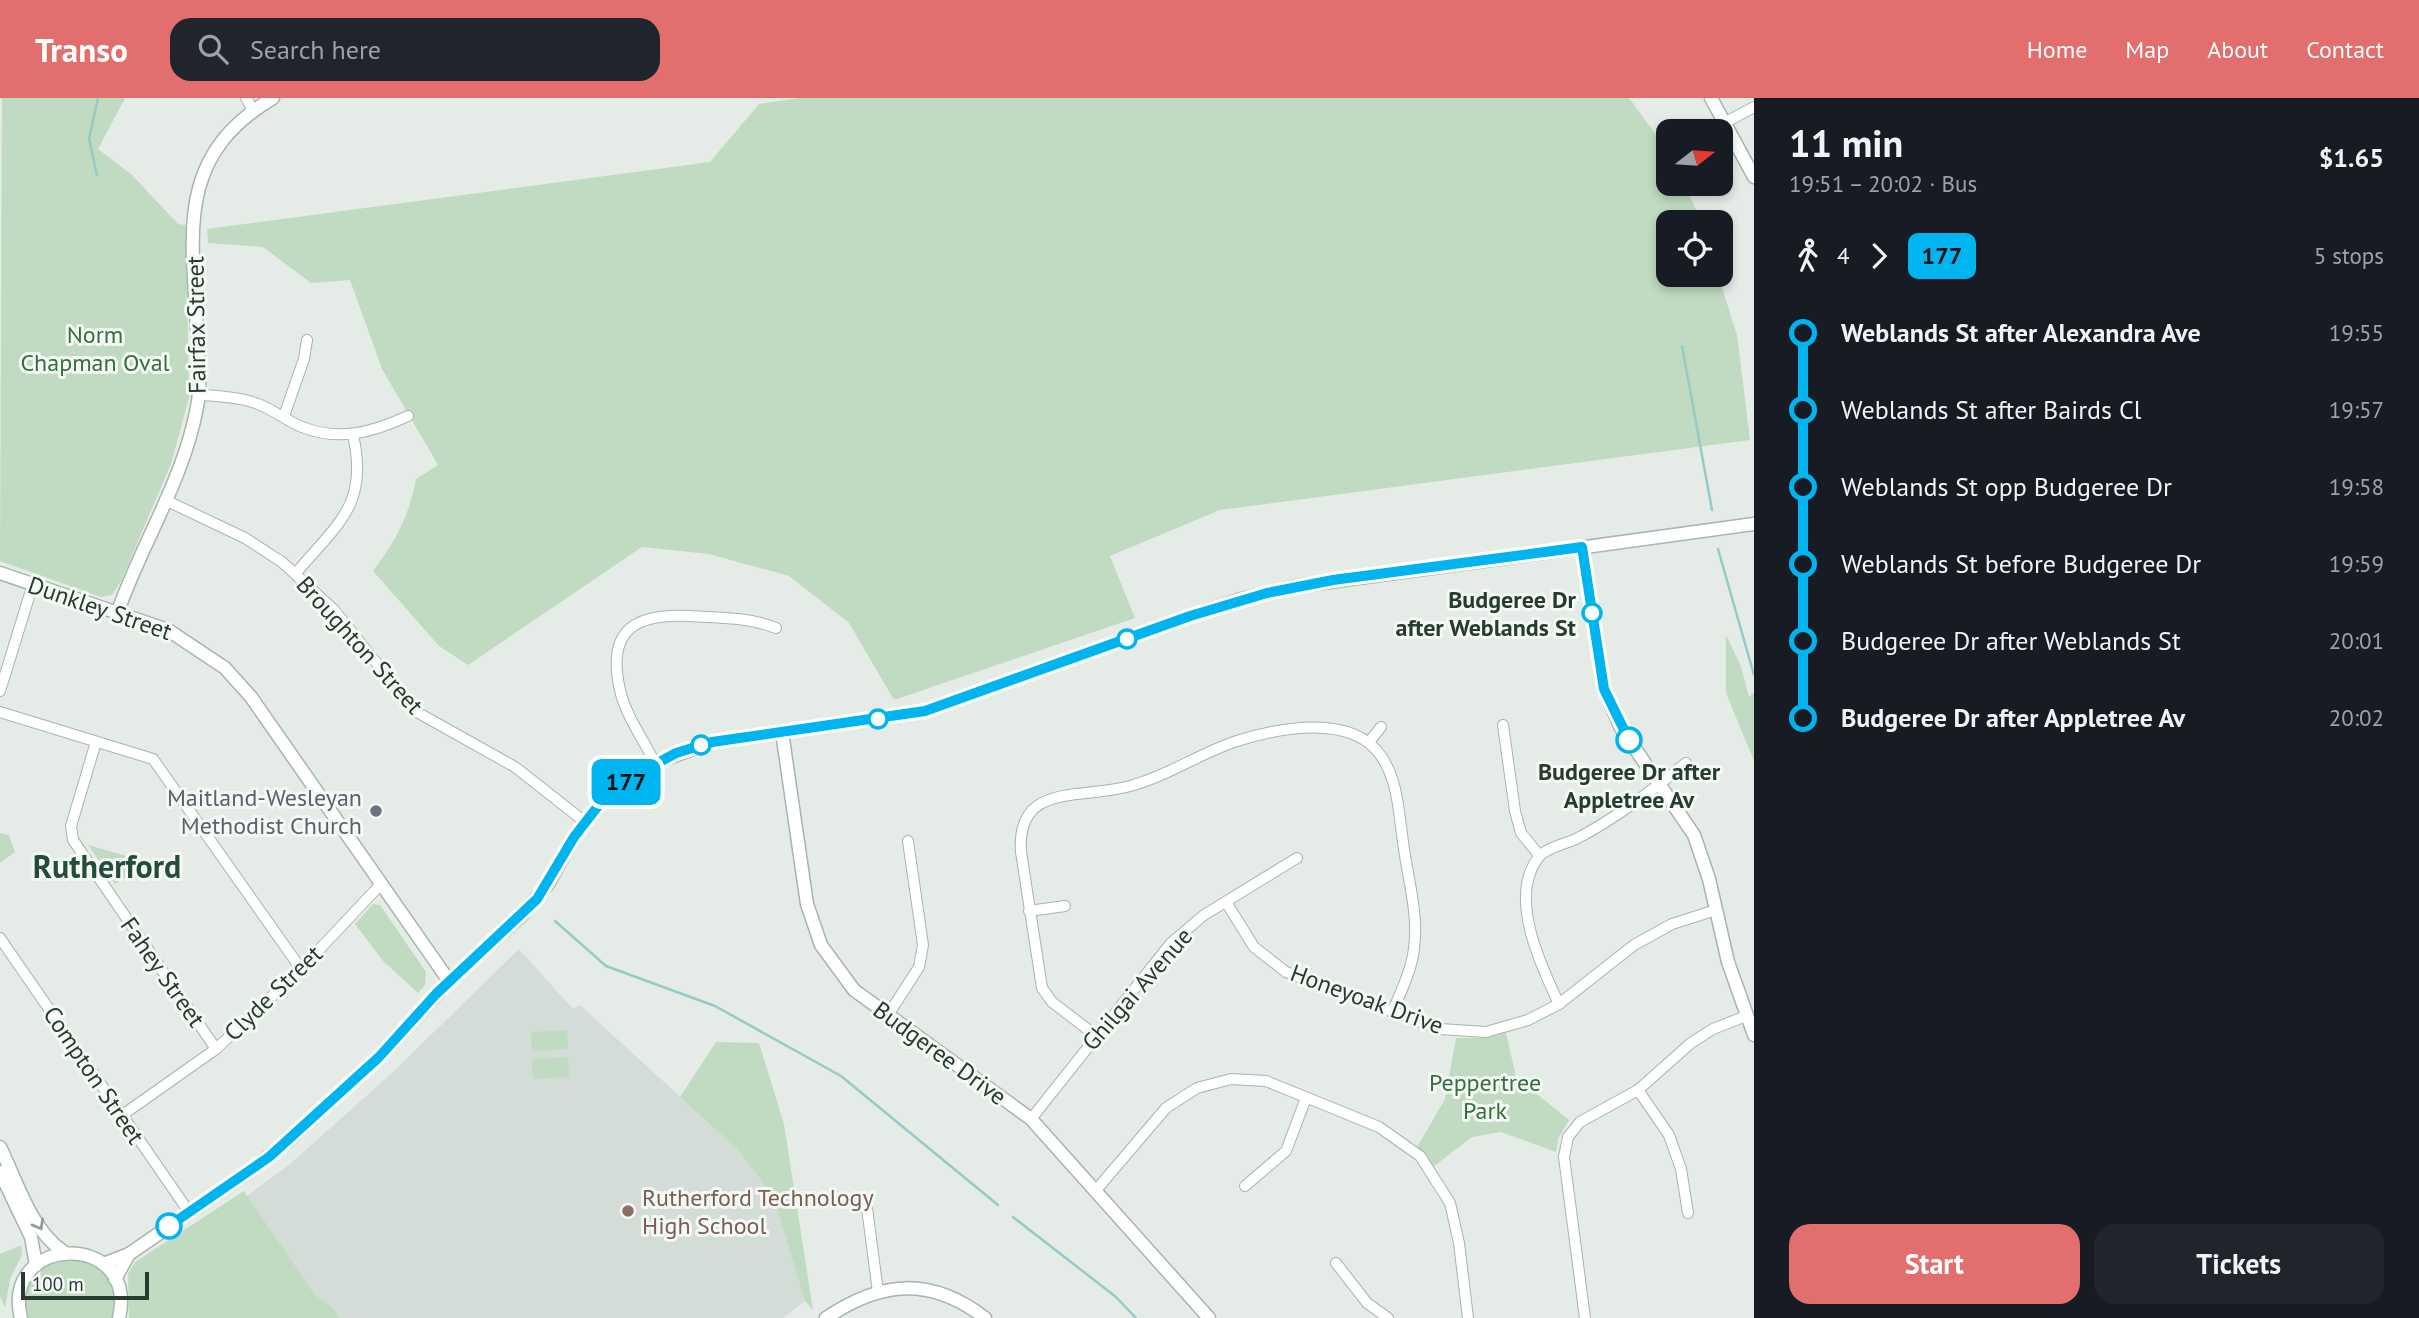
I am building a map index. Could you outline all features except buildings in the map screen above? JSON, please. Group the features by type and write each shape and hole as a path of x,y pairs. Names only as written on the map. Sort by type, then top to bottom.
{"street":[{"path":"246,98 253,110"},
{"name":"Fairfax Street","path":"118,611 165,500 194,421 199,395 195,201 201,177 213,152 235,124 273,98"},
{"path":"1711,98 1724,119"},
{"path":"1732,119 1754,107"},
{"path":"1733,136 1754,177"},
{"path":"284,416 304,359 307,340"},
{"path":"199,395 244,400 284,416 300,426 353,435 408,416"},
{"path":"296,573 350,509 356,496 359,463 353,435"},
{"name":"Broughton Street","path":"165,500 245,538 296,573 334,610 415,711 515,767 585,822"},
{"path":"103,1264 129,1254 289,1140 379,1057 449,981 537,899 585,822 615,790 655,763 712,742 934,709 1190,616 1267,593 1333,580 1754,524"},
{"path":"1582,547 1604,689 1621,728 1694,835 1710,878 1728,962 1754,1035"},
{"name":"Dunkley Street","path":"0,573 118,611 184,638 225,668 251,697 449,981"},
{"path":"0,691 33,584"},
{"path":"655,763 620,691 618,663 623,636 639,620 660,614 755,620 776,628"},
{"path":"0,712 153,759 301,969"},
{"path":"1503,725 1521,833 1539,855"},
{"path":"1369,742 1381,727"},
{"path":"1095,1035 1052,1002 1042,988 1019,831 1027,816 1038,804 1054,798 1125,788 1150,780 1235,742 1261,734 1330,728 1369,742 1382,756 1392,779 1414,927 1414,948 1392,1013"},
{"name":"Budgeree Drive","path":"782,732 812,926 841,976 888,1015 1031,1119 1097,1189 1209,1318"},
{"name":"Fahey Street","path":"96,742 71,826 73,840 216,1049"},
{"path":"1559,1004 1538,961 1528,916 1529,877 1539,855 1606,822 1686,763"},
{"path":"888,1015 919,967 923,945 908,841"},
{"name":"Ghilgai Avenue","path":"1031,1119 1095,1035 1171,943 1204,915 1297,858"},
{"name":"Clyde Street","path":"121,1116 216,1049 301,969 381,884"},
{"name":"Honeyoak Drive","path":"1226,902 1254,947 1286,972 1440,1029 1486,1032 1528,1020 1559,1004 1634,945 1672,924 1716,910"},
{"path":"1029,911 1065,906"},
{"name":"Compton Street","path":"0,938 189,1212"},
{"path":"1585,1318 1564,1157 1568,1137 1580,1122 1639,1090 1691,1042 1713,1028 1746,1016"},
{"path":"1097,1189 1166,1108 1197,1088 1231,1079 1266,1081 1379,1127 1402,1142 1430,1168 1450,1203 1460,1243 1468,1318"},
{"path":"1639,1090 1669,1135 1681,1169 1688,1213"},
{"path":"1245,1186 1286,1151 1306,1098"},
{"path":"0,1147 42,1231 53,1245 64,1252 85,1254 103,1264 115,1279 121,1297 119,1318"},
{"path":"0,1172 31,1237 36,1265"},
{"path":"867,1208 878,1292"},
{"path":"18,1316 20,1291 36,1265 64,1252"},
{"path":"115,1279 129,1254"},
{"path":"1335,1264 1367,1303 1388,1318"},
{"path":"826,1318 846,1304 878,1292 902,1287 944,1293 985,1318"}],"shaded area":[{"path":"519,949 573,1009 580,1005 736,1148 773,1196 805,1301 783,1318 339,1318 334,1308 315,1295 247,1196 290,1164 393,1072"}],"green space":[{"name":"Norm Chapman Oval","path":"2,98 125,98 98,149 132,175 178,224 186,225 189,398 171,464 121,581 112,595 101,597 0,561"},
{"path":"799,98 1629,98 1656,135 1656,196 1690,196 1696,210 1656,210 1656,287 1722,287 1737,335 1750,440 1220,510 1110,556 1135,618 894,700 849,623 789,576 709,554 642,547 468,665 439,646 373,571 400,528 416,479 438,465 382,369 350,280 311,283 263,247 208,243 207,229 710,162 759,104"},
{"path":"1726,635 1741,666 1749,697 1754,692 1754,761 1726,693"},
{"path":"0,833 9,835 15,852 0,863"},
{"path":"88,845 148,862 115,884"},
{"path":"373,904 380,905 426,972 425,985 418,993 383,961 355,924"},
{"path":"567,1030 568,1049 532,1051 531,1032"},
{"name":"Peppertree Park","path":"1506,1033 1516,1077 1569,1120 1558,1139 1556,1152 1501,1132 1472,1137 1433,1167 1417,1147 1445,1099 1456,1038 1480,1038"},
{"path":"716,1042 759,1043 784,1124 813,1310 805,1301 773,1196 736,1148 680,1097"},
{"path":"568,1057 569,1077 533,1079 532,1059"},
{"path":"244,1191 315,1295 334,1308 339,1318 129,1318 128,1274 135,1262"},
{"path":"21,1245 22,1255 10,1279 5,1308 0,1296 0,1254"},
{"path":"79,1256 104,1273 115,1288 117,1296 113,1318 27,1318 27,1293 36,1269 50,1259"}],"waterway":[{"path":"97,175 89,139 98,98"},
{"path":"1682,346 1712,510"},
{"path":"1718,549 1754,675"},
{"path":"555,921 606,966 715,1006 841,1076 998,1205"},
{"path":"1013,1217 1116,1297 1136,1318"}],"bus line":[{"name":"177","path":"169,1226 269,1157 379,1057 436,994 537,899 574,837 598,806 615,790 655,763 695,746 733,738 925,711 1190,616 1242,599 1293,587 1582,547 1604,689 1611,709 1629,740"}],"place":[{"name":"Budgeree Dr after Weblands St","path":"1592,613"},
{"name":"Budgeree Dr after Appletree Av","path":"1629,740"},
{"name":"Maitland-Wesleyan Methodist Church","path":"376,811"},
{"name":"Rutherford Technology High School","path":"628,1211"}],"district":[{"name":"Rutherford","path":"107,866"}]}
